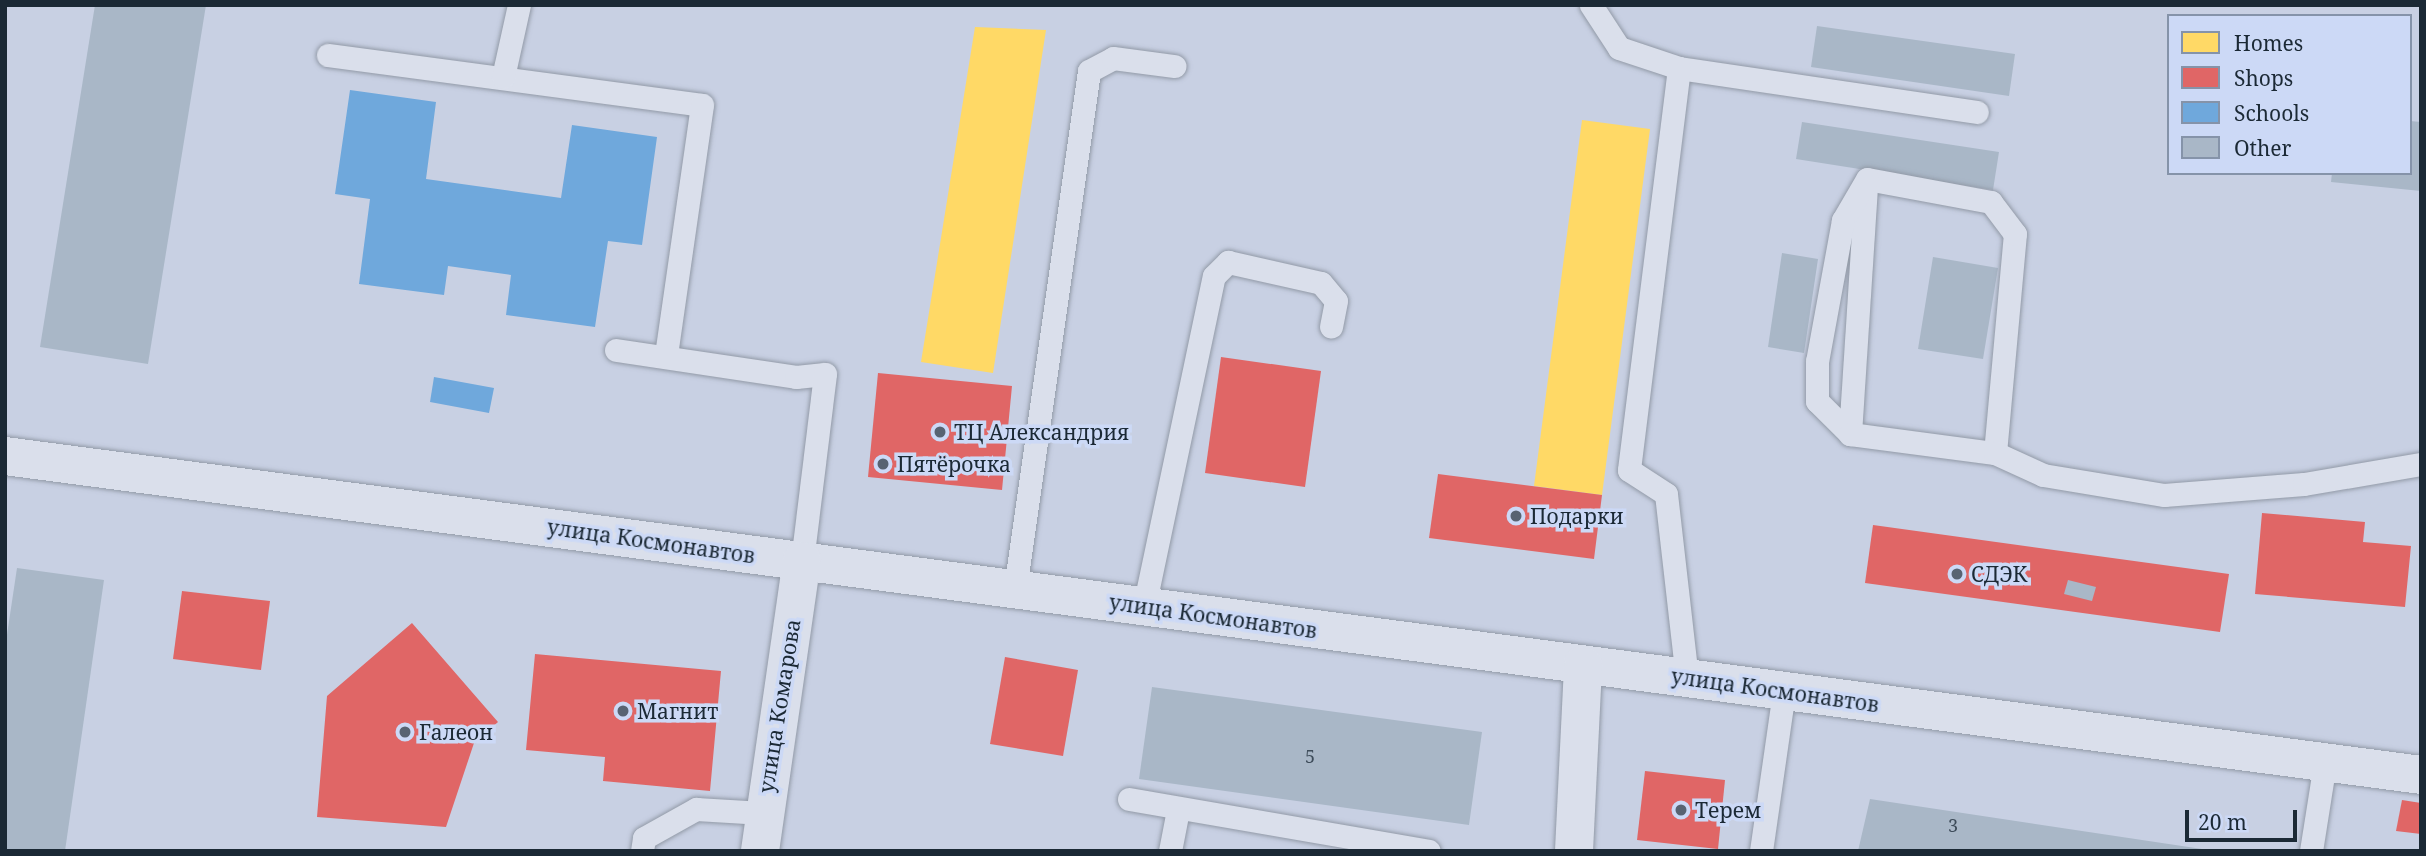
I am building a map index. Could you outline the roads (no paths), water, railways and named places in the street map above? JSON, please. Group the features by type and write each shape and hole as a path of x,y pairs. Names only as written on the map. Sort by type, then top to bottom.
{"street":[{"name":"улица Космонавтов","path":"5,456 2421,775"},
{"name":"улица Комарова","path":"760,851 762,813 802,561"},
{"path":"1574,851 1583,665"}],"lane":[{"path":"503,77 519,5"},
{"path":"1591,5 1619,48 1679,68 1977,112"},
{"path":"328,55 702,105 666,356"},
{"path":"1015,589 1089,71 1113,58 1174,66"},
{"path":"1679,68 1629,470 1666,494 1687,678"},
{"path":"1867,179 1843,220 1817,360 1817,401 1850,433 1995,453 2043,475 2164,495 2304,484 2421,464"},
{"path":"1850,433 1867,179"},
{"path":"1867,179 1991,202 2015,234 1995,453"},
{"path":"1144,607 1213,276 1228,262 1321,283 1336,301 1331,327"},
{"path":"617,350 796,377 825,374 802,561"},
{"path":"1761,851 1784,691"},
{"path":"2312,851 2325,763"},
{"path":"1129,799 1178,810 1429,851"},
{"path":"642,851 644,838 696,809 762,813"},
{"path":"1170,851 1178,810"}],"place":[{"name":"ТЦ Александрия","path":"940,432"},
{"name":"Пятёрочка","path":"883,464"},
{"name":"Подарки","path":"1516,516"},
{"name":"СДЭК","path":"1957,574"},
{"name":"Магнит","path":"623,711"},
{"name":"Галеон","path":"405,732"},
{"name":"Терем","path":"1681,810"}]}
